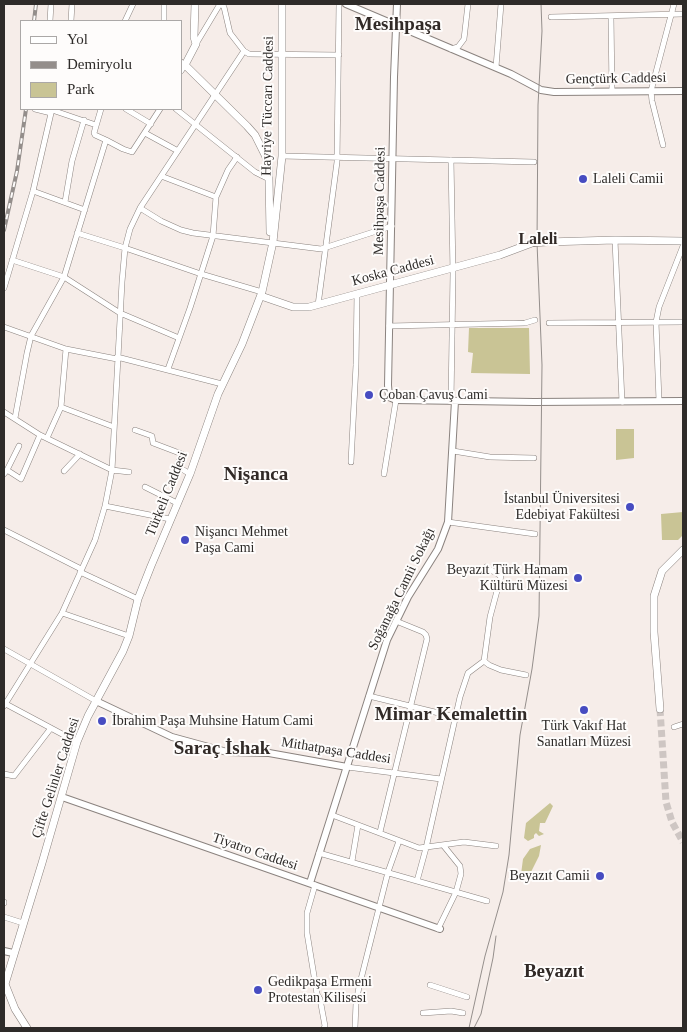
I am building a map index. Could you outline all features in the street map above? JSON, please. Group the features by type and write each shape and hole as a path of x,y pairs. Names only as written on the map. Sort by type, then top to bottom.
{"main road":[{"path":"195,4 194,37 196,44 182,66 254,135 265,155 269,180 270,235 273,242"},
{"name":"Hayriye Tüccarı Caddesi","path":"261,294 273,242 282,156 282,4"},
{"path":"547,242 683,241"},
{"name":"Koska Caddesi","path":"261,294 293,307 309,307 500,256 532,243"},
{"name":"Türkeli Caddesi","path":"96,701 123,651 129,636 138,599 190,474 222,384 242,344 261,294"},
{"path":"660,709 653,599 664,569 683,550"},
{"path":"660,577 683,556"},
{"name":"Çifte Gelinler Caddesi","path":"4,984 62,797 77,742 96,701"},
{"path":"4,984 15,1009 28,1028"}],"street":[{"path":"50,20 51,4"},
{"path":"70,20 72,4"},
{"path":"125,20 133,4"},
{"path":"164,4 164,20"},
{"path":"196,44 220,4 224,7 230,33 244,51 249,54 339,55"},
{"path":"318,305 337,157 339,4"},
{"path":"346,4 496,68 502,4"},
{"name":"Mesihpaşa Caddesi","path":"393,399 388,393 397,4"},
{"path":"451,49 458,46 464,39 468,4"},
{"path":"663,145 651,91 674,4"},
{"path":"551,17 683,14"},
{"path":"611,17 612,91"},
{"path":"77,742 4,704 62,613 95,540 105,506 112,470 120,313 125,248 130,229 140,208 244,51"},
{"name":"Gençtürk Caddesi","path":"496,68 548,92 683,91"},
{"path":"4,288 33,191 51,110 96,125"},
{"path":"101,110 95,135 132,152 159,110"},
{"path":"128,110 150,124"},
{"path":"177,110 261,177 269,180"},
{"path":"65,202 72,162 84,120"},
{"path":"146,133 178,151"},
{"path":"15,418 31,336 64,277 106,140"},
{"path":"282,156 534,162"},
{"path":"168,370 213,236 216,197 225,176 237,157"},
{"path":"451,160 453,401"},
{"path":"161,176 216,197"},
{"path":"33,191 85,210"},
{"path":"140,208 161,221 181,230 213,236 313,248 325,248 392,226"},
{"path":"77,234 125,248 261,294"},
{"path":"615,240 622,402"},
{"path":"532,243 547,242"},
{"path":"659,401 656,322 659,307 683,246"},
{"path":"12,260 64,277 120,313 179,338"},
{"path":"351,462 355,407 358,294"},
{"path":"389,326 525,323 535,320"},
{"path":"550,323 683,322"},
{"path":"4,326 66,349 117,358 222,384"},
{"path":"48,438 60,407 66,349"},
{"path":"384,474 393,399 552,403 683,401"},
{"name":"Soğanağa Camii Sokağı","path":"312,884 319,853 387,640 415,586 438,549 448,522 453,451 453,401"},
{"path":"60,407 114,427"},
{"path":"4,412 40,434 112,470 129,472"},
{"path":"134,430 152,436 153,443 182,454 177,466 190,474"},
{"path":"19,446 5,472 21,479 40,434"},
{"path":"453,451 490,457 534,458"},
{"path":"64,471 80,454"},
{"path":"145,487 177,502"},
{"path":"105,506 170,519"},
{"path":"448,522 535,534"},
{"path":"4,530 138,599"},
{"path":"417,880 426,848 454,717 468,673 484,661 490,617 501,576 486,567"},
{"path":"62,613 129,636"},
{"path":"380,832 427,639 423,632 396,621"},
{"path":"4,649 96,701"},
{"path":"484,661 501,670 526,675"},
{"path":"369,696 454,717"},
{"name":"Mithatpaşa Caddesi","path":"96,701 172,737 227,752 269,753 347,767 441,780"},
{"path":"674,727 683,724"},
{"path":"4,774 14,776 51,728"},
{"name":"Tiyatro Caddesi","path":"62,797 439,929"},
{"path":"332,815 419,848 464,842 496,846"},
{"path":"352,861 358,824"},
{"path":"355,1028 356,1003 388,872 399,841"},
{"path":"439,929 456,892 461,874 460,866 443,845"},
{"path":"319,853 487,901"},
{"path":"312,884 307,913 307,933 324,1027"},
{"path":"4,917 23,923"},
{"path":"4,951 13,953"},
{"path":"430,985 467,997"},
{"path":"423,1012 464,1012"}],"green space":[{"path":"469,328 529,328 530,374 471,373 473,353 468,352"},
{"path":"616,429 634,429 634,458 616,460"},
{"path":"683,512 683,535 678,540 662,540 661,514"},
{"path":"550,803 553,806 545,823 540,823 539,831 544,834 539,836 536,833 534,838 528,841 524,838 526,823"},
{"path":"541,845 539,856 528,878 520,882 523,859 530,849"}],"tunnel":[{"path":"660,709 666,802 672,822 683,842"}],"tram line":[{"path":"469,1028 485,956 503,892 509,855 520,735 539,616 542,365 537,243 541,4"},
{"path":"474,1028 481,1014 496,936"}],"railway":[{"path":"34,20 36,4"},
{"path":"4,230 17,171 26,110"}],"place":[{"name":"Laleli Camii","path":"583,179"},
{"name":"Çoban Çavuş Cami","path":"369,395"},
{"name":"İstanbul Üniversitesi Edebiyat Fakültesi","path":"630,507"},
{"name":"Nişancı Mehmet Paşa Cami","path":"185,540"},
{"name":"Beyazıt Türk Hamam Kültürü Müzesi","path":"578,578"},
{"name":"Türk Vakıf Hat Sanatları Müzesi","path":"584,710"},
{"name":"İbrahim Paşa Muhsine Hatum Cami","path":"102,721"},
{"name":"Beyazıt Camii","path":"600,876"},
{"name":"Gedikpaşa Ermeni Protestan Kilisesi","path":"258,990"}],"district":[{"name":"Mesihpaşa","path":"398,25"},
{"name":"Laleli","path":"538,240"},
{"name":"Nişanca","path":"256,475"},
{"name":"Mimar Kemalettin","path":"451,715"},
{"name":"Saraç İshak","path":"222,749"},
{"name":"Beyazıt","path":"554,972"}]}
